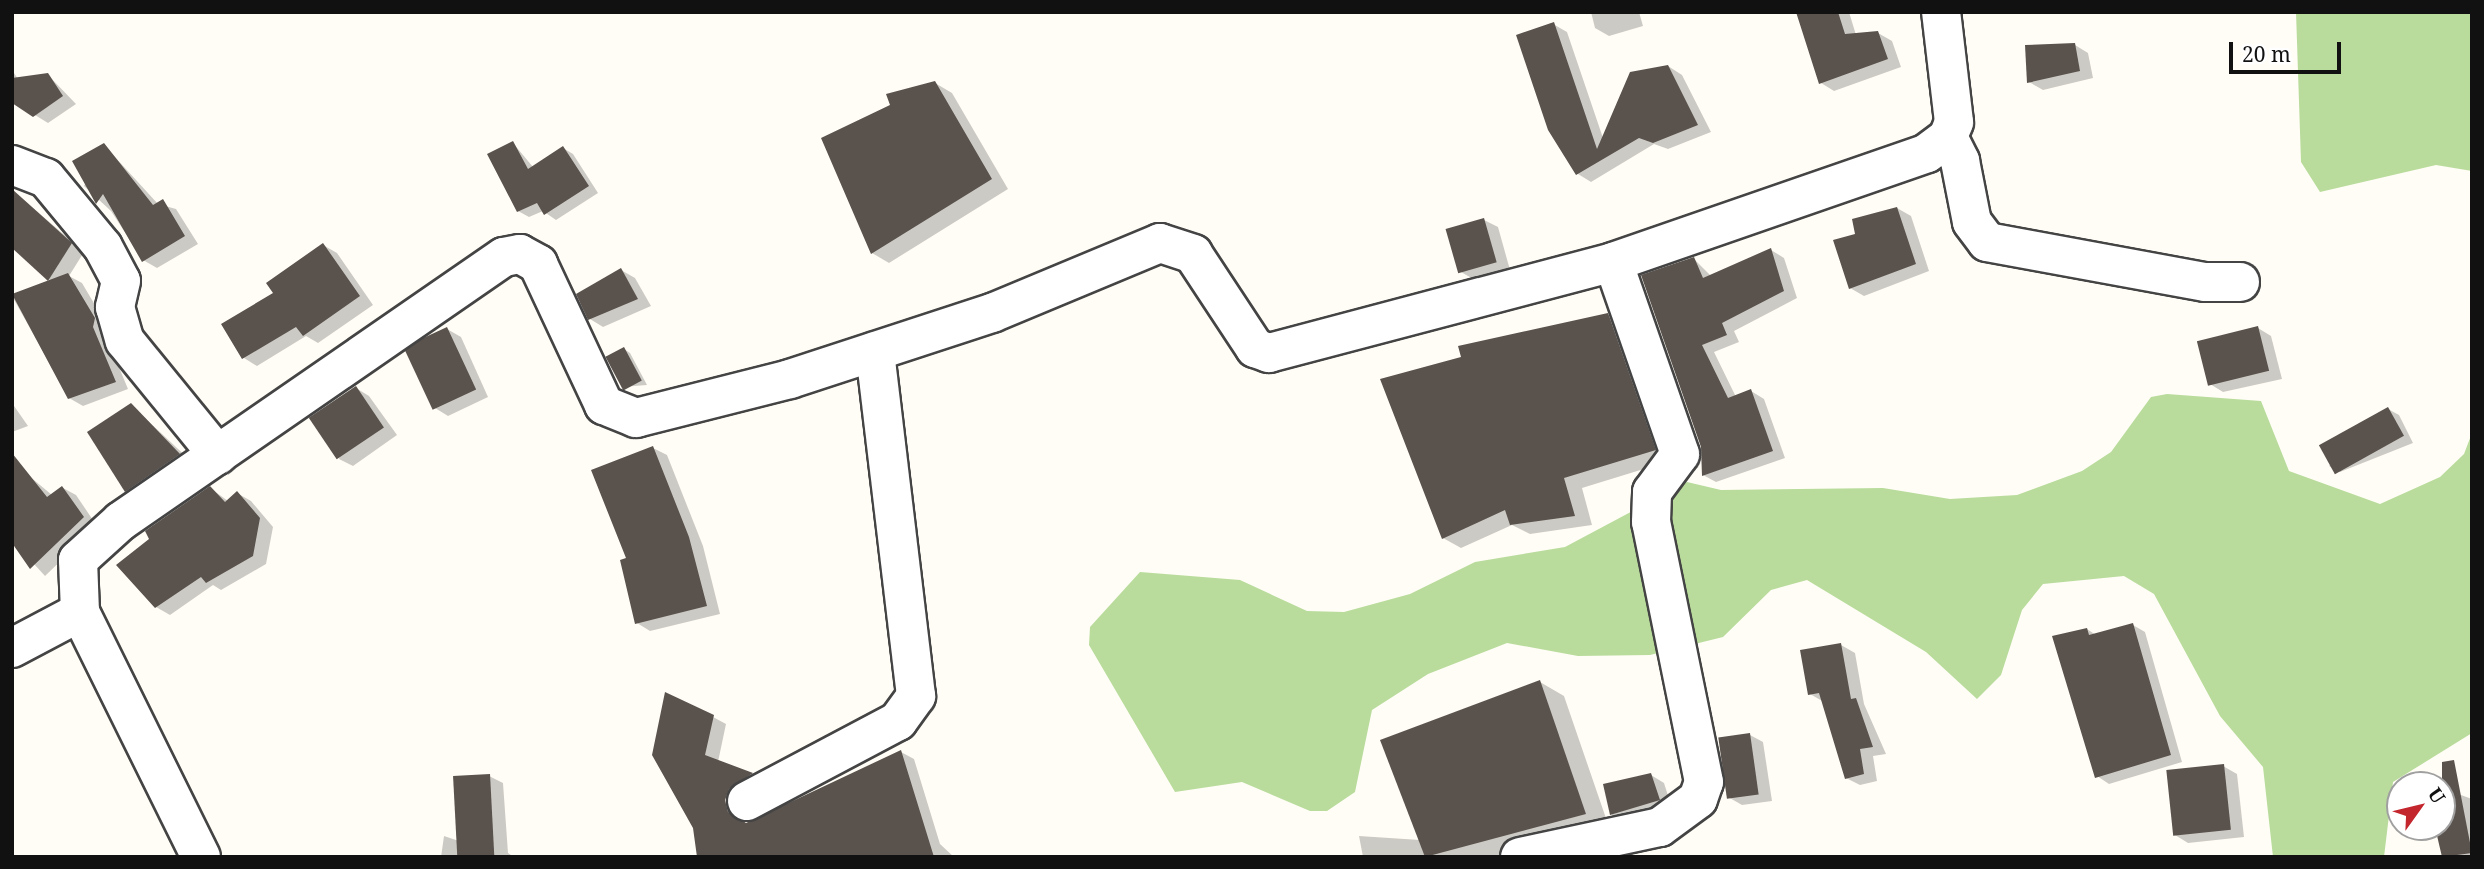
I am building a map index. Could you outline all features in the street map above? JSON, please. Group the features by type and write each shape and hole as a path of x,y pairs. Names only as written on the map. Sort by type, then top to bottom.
{"street":[{"path":"1941,12 1955,102 1948,137 1960,161 1972,222 1987,242 2205,282 2240,282"},
{"path":"201,857 80,612 74,573 85,548 511,254 528,256 547,276 587,374 604,405 624,416 680,410 875,351 992,313 1160,243 1193,254 1255,348 1269,353 1613,262 1927,153 1948,137"},
{"path":"12,165 47,178 103,247 121,281 115,307 129,349 218,456"},
{"path":"1520,857 1660,827 1698,799 1704,782 1651,522 1652,492 1680,454 1613,262"},
{"path":"747,801 898,721 916,696 875,351"},
{"path":"12,648 80,612"}],"green space":[{"path":"2296,12 2472,12 2472,171 2436,165 2320,192 2301,162"},
{"path":"2167,394 2261,401 2289,471 2380,504 2440,477 2464,454 2472,433 2472,733 2411,771 2386,771 2384,857 2273,857 2263,767 2220,716 2154,594 2124,576 2043,584 2022,610 2001,675 1977,699 1926,652 1807,580 1771,590 1723,637 1650,655 1578,656 1507,643 1428,674 1372,710 1355,792 1327,811 1310,811 1242,782 1175,792 1089,645 1090,627 1140,572 1240,580 1307,611 1344,612 1410,594 1475,562 1565,547 1687,482 1721,490 1883,488 1950,499 2017,495 2082,471 2111,452 2151,397"}],"building":[{"path":"1796,12 1838,12 1845,34 1878,31 1888,59 1819,84"},
{"path":"1554,22 1597,149 1630,72 1668,65 1698,125 1653,143 1639,138 1576,175 1548,130 1516,35"},
{"path":"2075,43 2080,71 2027,83 2025,45"},
{"path":"48,73 63,96 33,117 12,103 12,78"},
{"path":"935,81 992,179 871,254 821,138 890,105 886,94"},
{"path":"513,141 528,169 563,146 589,186 544,215 537,203 517,212 487,154"},
{"path":"104,143 153,205 163,199 185,236 142,262 103,194 96,204 72,161"},
{"path":"12,189 72,243 48,281 12,248"},
{"path":"1897,207 1916,264 1849,289 1833,240 1855,234 1852,219"},
{"path":"1484,218 1497,262 1458,273 1446,229"},
{"path":"323,243 360,296 303,336 296,327 242,359 221,324 273,293 266,283"},
{"path":"1771,248 1784,291 1722,323 1727,335 1702,345 1728,398 1751,389 1773,451 1702,476 1701,447 1641,275 1694,257 1703,278"},
{"path":"621,268 638,299 588,320 576,294"},
{"path":"68,273 95,318 93,327 116,382 68,399 12,294"},
{"path":"1608,313 1656,450 1564,478 1575,516 1510,525 1505,510 1442,539 1380,379 1461,357 1458,346"},
{"path":"2258,326 2269,371 2208,386 2197,341"},
{"path":"447,327 476,390 433,410 403,347"},
{"path":"624,347 642,381 623,390 605,357"},
{"path":"356,386 384,427 337,459 309,418"},
{"path":"131,403 180,454 125,492 87,432"},
{"path":"2388,407 2404,436 2335,474 2319,445"},
{"path":"653,446 689,537 707,606 635,624 620,560 626,558 591,470"},
{"path":"12,453 47,497 62,486 84,517 30,569 12,543"},
{"path":"210,486 225,502 237,491 260,518 253,556 206,583 201,577 155,608 116,565 149,539 145,531"},
{"path":"2133,623 2171,755 2095,778 2052,636 2087,628 2089,635"},
{"path":"1841,643 1851,699 1856,698 1873,747 1860,749 1864,774 1845,779 1819,693 1808,695 1800,650"},
{"path":"1540,680 1586,814 1425,857 1380,740"},
{"path":"665,692 714,715 705,755 753,773 729,789 725,800 728,812 746,823 901,750 934,857 697,857 693,828 652,755"},
{"path":"1750,733 1759,794 1727,799 1718,737"},
{"path":"2454,760 2472,853 2442,857 2438,841 2456,841 2456,771 2442,771 2442,762"},
{"path":"2224,764 2231,830 2173,836 2166,770"},
{"path":"1651,773 1660,800 1610,815 1603,784"},
{"path":"490,774 494,857 457,857 453,776"}]}
